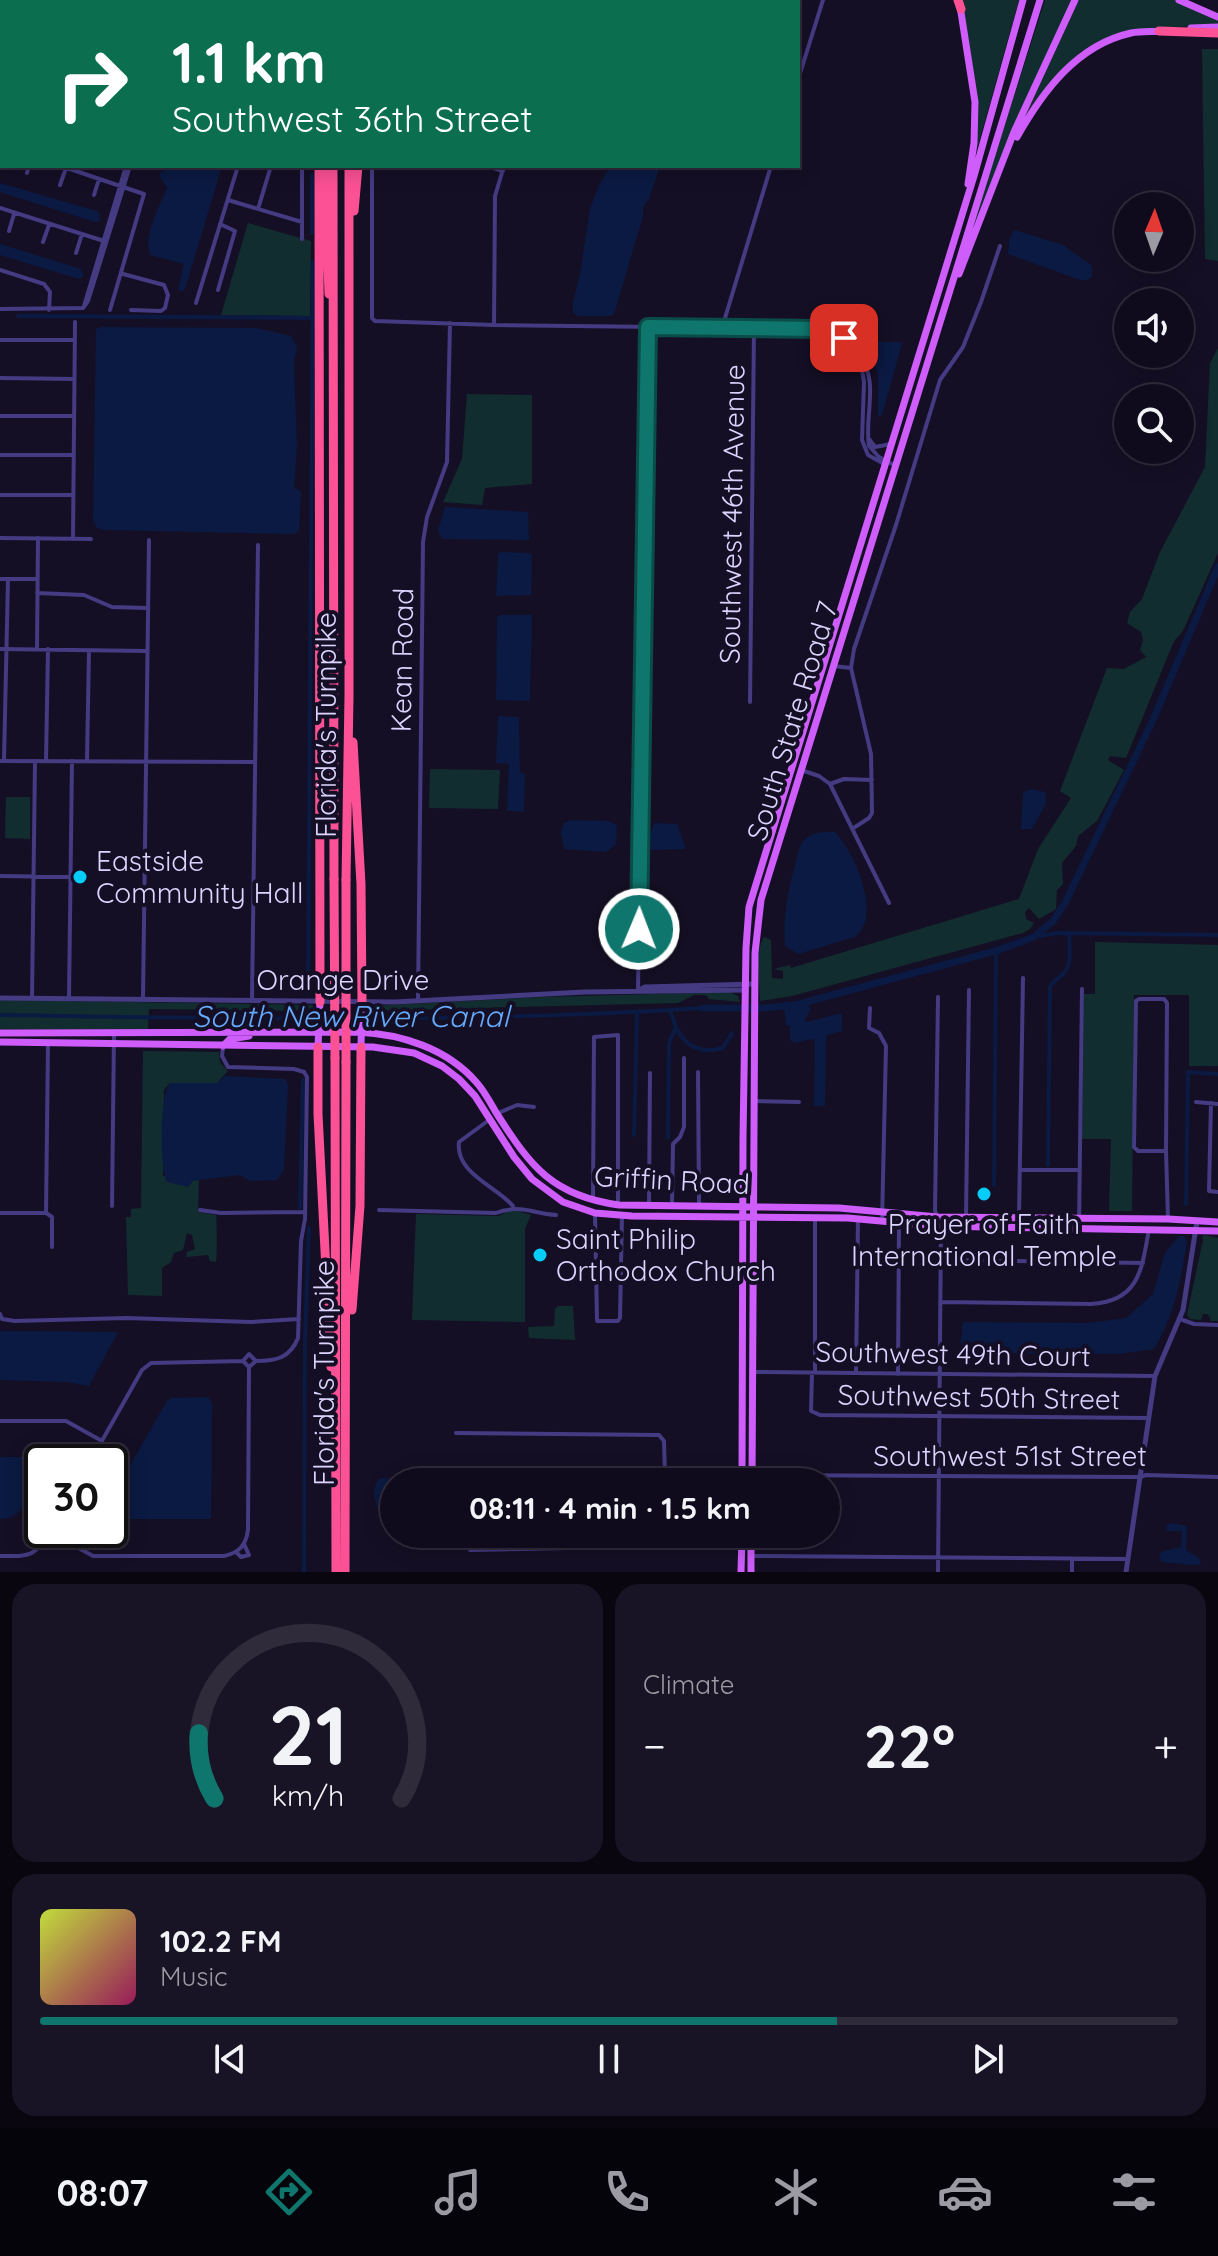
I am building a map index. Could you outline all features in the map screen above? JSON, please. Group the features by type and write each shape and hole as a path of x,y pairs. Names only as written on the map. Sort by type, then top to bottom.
{"highway":[{"path":"1159,31 1218,33"},
{"path":"320,168 320,1006"},
{"path":"320,168 329,301 335,321"},
{"name":"Florida's Turnpike","path":"333,168 336,1572"},
{"name":"Florida's Turnpike","path":"345,1572 349,168"},
{"path":"350,262 358,168"},
{"path":"349,696 361,884 362,1007"},
{"path":"318,1047 320,1164 332,1392 337,1419"},
{"path":"346,1361 360,1206 361,1047"}],"main road":[{"name":"South State Road 7","path":"828,664 855,559 964,209 1023,0"},
{"name":"South State Road 7","path":"742,1468 744,1085 750,1018 755,1000 757,925 765,885 828,664 860,575 1040,0"},
{"path":"940,318 1002,163 1075,0"},
{"path":"1179,0 1218,17"},
{"path":"959,3 975,102 974,143 964,209"},
{"path":"1002,163 1040,101 1081,56 1118,37 1141,32 1218,27"},
{"path":"855,559 860,575"},
{"name":"South State Road 7","path":"752,1468 753,1101 750,1018 745,1000 747,921 760,867 796,768"},
{"path":"760,867 765,885"},
{"path":"318,1047 320,1006"},
{"path":"361,1047 362,1007"},
{"name":"Griffin Road","path":"0,1033 362,1029 403,1038 438,1052 477,1084 523,1169 541,1188 563,1202 595,1213 1079,1228 1149,1229 1218,1222"},
{"path":"211,1032 223,1046 230,1039 266,1032"},
{"name":"Griffin Road","path":"0,1042 402,1050 442,1066 466,1086 534,1168 563,1189 593,1201 649,1205 839,1208 939,1222 966,1217 1168,1219 1218,1231"},
{"path":"744,1085 753,1101"},
{"path":"742,1359 745,1367 752,1372"},
{"path":"742,1373 752,1385"},
{"path":"741,1572 742,1548"},
{"path":"751,1548 751,1572"}],"street":[{"path":"800,74 823,0"},
{"path":"27,173 28,168"},
{"path":"60,185 63,168"},
{"path":"66,168 144,194 110,310"},
{"path":"0,309 83,308 88,301 127,168"},
{"path":"196,303 237,168"},
{"path":"258,209 270,168"},
{"path":"302,168 302,239"},
{"path":"372,168 372,318 375,321 754,327 833,332 852,345 869,370 868,437 871,450 885,463"},
{"path":"722,328 770,168"},
{"path":"494,325 495,196 504,169"},
{"path":"94,195 99,178"},
{"path":"228,200 302,222"},
{"path":"0,208 105,242"},
{"path":"9,231 15,213"},
{"path":"43,242 49,224"},
{"path":"218,290 235,231 220,224"},
{"path":"76,253 82,234"},
{"path":"852,830 872,813 869,741 851,668 854,649 940,380 963,347 1000,246"},
{"path":"0,270 44,284 50,292 49,310"},
{"path":"122,274 164,285 168,295 165,308 161,311 131,310"},
{"path":"73,538 75,322"},
{"name":"Kean Road","path":"418,1001 423,542 427,517 447,462 450,323"},
{"path":"638,991 648,327"},
{"name":"Southwest 46th Avenue","path":"750,702 754,327"},
{"path":"0,340 75,340"},
{"path":"860,356 864,393 864,449 875,460 894,465"},
{"path":"0,378 74,379"},
{"path":"864,393 869,401"},
{"path":"0,416 73,416"},
{"path":"868,437 875,447 891,444"},
{"path":"0,455 73,455"},
{"path":"0,495 72,495"},
{"path":"0,538 91,539"},
{"path":"37,649 38,538"},
{"path":"143,998 149,540"},
{"path":"252,1001 258,545"},
{"path":"0,579 37,579"},
{"path":"8,579 3,649 2,761 255,762"},
{"path":"37,593 84,595 112,607 147,608"},
{"path":"3,649 146,651"},
{"path":"46,761 48,649"},
{"path":"87,761 89,650"},
{"path":"828,664 851,668"},
{"path":"32,998 35,761"},
{"path":"69,998 72,761"},
{"path":"796,768 819,776 830,784 889,903"},
{"path":"830,784 844,779 872,780"},
{"path":"0,876 70,877"},
{"path":"1019,1217 1023,978"},
{"path":"686,992 695,985"},
{"name":"Orange Drive","path":"638,991 645,987 695,985 755,987"},
{"name":"Orange Drive","path":"0,998 143,998 362,1007 418,1001 638,991 686,992 745,987"},
{"path":"1079,1228 1082,989"},
{"path":"966,1217 969,990"},
{"path":"938,997 935,1211 939,1222 941,1260 938,1572"},
{"path":"1166,1151 1138,1151 1134,1147 1136,1001 1139,999 1164,999 1167,1003 1168,1219"},
{"path":"870,1008 869,1028 879,1033 886,1046 882,1222"},
{"path":"112,1206 114,1033"},
{"path":"593,1201 594,1037 615,1034 620,1036 618,1204"},
{"path":"46,1213 48,1043"},
{"path":"223,1046 222,1056 228,1067 294,1069 304,1072 307,1077 305,1212 298,1338 290,1353 277,1360 256,1361 249,1367"},
{"path":"672,1205 673,1144 684,1127 684,1058"},
{"path":"698,1072 699,1205"},
{"path":"649,1205 650,1073"},
{"path":"753,1101 799,1102"},
{"path":"1196,1102 1218,1104"},
{"path":"1211,1103 1209,1191 1218,1192"},
{"path":"534,1107 517,1105 493,1116 459,1142 460,1158 482,1182 513,1206 556,1215"},
{"path":"1020,1170 1079,1170"},
{"path":"379,1210 496,1213 513,1206"},
{"path":"200,1210 221,1213 305,1212"},
{"path":"0,1213 46,1213 52,1217 52,1247"},
{"path":"595,1213 597,1321 618,1321 620,1318 622,1215"},
{"path":"813,1373 815,1218"},
{"path":"856,1373 858,1219"},
{"path":"898,1374 899,1224"},
{"path":"1126,1572 1155,1376 1186,1298 1196,1225"},
{"path":"941,1302 1091,1304 1109,1301 1127,1292 1139,1277 1149,1229"},
{"path":"941,1260 1143,1263"},
{"path":"0,1314 2,1319 15,1321 126,1318 251,1322 299,1319"},
{"path":"1180,1319 1194,1324 1218,1325"},
{"path":"243,1361 249,1354 256,1361"},
{"path":"79,1548 93,1556 224,1556 236,1552 244,1544 248,1530 249,1367 243,1361 151,1363 142,1370 100,1444"},
{"name":"Southwest 49th Court","path":"752,1372 1155,1376"},
{"name":"Southwest 50th Street","path":"813,1373 811,1411 820,1415 1147,1418"},
{"path":"0,1421 66,1421 102,1441"},
{"name":"Southwest 51st Street","path":"456,1433 659,1435 664,1441 665,1468"},
{"name":"Southwest 51st Street","path":"840,1478 1218,1477"},
{"path":"236,1552 241,1557 249,1555 244,1544"},
{"path":"0,1556 32,1555 40,1548"},
{"path":"470,1550 567,1548"},
{"path":"751,1556 1128,1559"},
{"path":"1072,1559 1072,1572"}],"green space":[{"path":"962,0 1019,0 974,160 976,88"},
{"path":"1045,0 1072,0 976,222 974,221"},
{"path":"1079,0 1176,0 1218,18 1218,25 1124,33 1090,46 1061,73 1021,125"},
{"path":"1202,49 1218,49 1218,261 1205,259"},
{"path":"248,223 311,241 310,316 221,315"},
{"path":"1218,348 1218,553 1183,631 1174,641 1126,758 1110,756 1108,760 1124,770 1097,821 1078,836 1076,846 1062,863 1063,884 1057,890 1056,909 1039,919 1029,908 1025,912 1026,919 1034,923 1023,933 792,996 760,1001 758,959 764,937 771,940 772,978 783,979 783,971 774,969 790,965 791,968 1019,899 1038,849 1071,798 1060,791 1107,668 1124,669 1146,657 1140,650 1143,640 1141,632 1127,623 1130,612 1142,599 1160,552 1205,467 1210,363"},
{"path":"467,394 532,395 532,484 485,488 482,505 443,502 462,459"},
{"path":"430,769 500,770 498,809 429,808"},
{"path":"6,797 30,797 30,839 5,838"},
{"path":"1095,942 1218,945 1218,1066 1189,1066 1189,995 1134,995 1132,1211 1109,1211 1111,1139 1082,1139 1084,994 1095,994"},
{"path":"729,992 738,996 740,1002 694,995 678,1003 366,1011 371,1006"},
{"path":"0,1000 312,1005 316,1011 149,1009 148,1029 0,1029"},
{"path":"143,1051 219,1052 220,1062 228,1071 217,1083 170,1083 164,1090 163,1176 199,1180 198,1212 216,1215 217,1247 216,1262 210,1261 208,1255 186,1257 187,1252 195,1249 192,1235 187,1233 183,1250 174,1253 171,1262 162,1268 162,1296 128,1295 126,1217 131,1217 131,1209 141,1208"},
{"path":"512,1209 531,1215 525,1229 525,1322 412,1320 416,1214 499,1216"},
{"path":"1204,1235 1218,1238 1218,1321 1211,1321 1208,1314 1203,1314 1201,1320 1190,1319 1187,1315"},
{"path":"558,1306 573,1306 575,1340 529,1338 528,1327 554,1326"}],"water":[{"path":"168,168 221,168 185,289 181,292 178,289 184,264 150,255 148,247 153,222 167,188 160,173"},
{"path":"610,168 659,168 649,199 643,207 614,314 578,316 573,313 573,303 590,208"},
{"path":"0,183 97,211 99,221 0,192"},
{"path":"1014,230 1063,245 1092,266 1092,276 1088,280 1080,280 1008,254 1009,240"},
{"path":"0,244 81,269 84,276 79,279 0,255"},
{"path":"256,328 291,336 297,347 294,363 297,447 294,488 301,491 299,530 295,534 97,528 93,520 96,329"},
{"path":"870,342 902,344 882,415 878,417 878,375 872,349 868,346"},
{"path":"445,507 528,512 529,540 442,539 438,530"},
{"path":"530,553 531,595 496,596 498,554"},
{"path":"532,615 530,701 496,700 497,617"},
{"path":"498,716 519,717 520,772 525,774 524,812 507,811 509,764 496,763"},
{"path":"1030,789 1045,792 1046,804 1032,829 1021,829 1023,793"},
{"path":"571,820 608,821 617,825 616,844 606,852 564,849 561,832 564,823"},
{"path":"654,823 677,824 686,849 651,850 650,837"},
{"path":"835,832 850,854 863,884 866,915 863,928 855,937 798,954 785,946 784,933 788,895 800,846 811,835"},
{"path":"808,1004 811,1010 805,1020 807,1022 842,1013 842,1031 827,1035 826,1039 825,1106 814,1106 815,1042 812,1039 795,1043 790,1040 790,1026 786,1025 784,1006"},
{"path":"225,1076 286,1079 284,1170 277,1180 251,1181 239,1175 193,1181 188,1187 167,1182 162,1131 164,1101 170,1083 217,1083"},
{"path":"1179,1236 1184,1236 1187,1241 1179,1284 1172,1310 1154,1349 1119,1354 964,1353 960,1348 963,1322 1087,1323 1126,1318 1153,1294 1165,1253"},
{"path":"0,1331 118,1332 89,1386 66,1382 0,1380"},
{"path":"208,1397 212,1403 211,1519 128,1519 128,1469 171,1398"},
{"path":"0,1457 24,1457 24,1503 13,1516 0,1519"},
{"path":"380,1478 380,1512 374,1498"},
{"path":"1170,1523 1187,1526 1186,1550 1199,1558 1201,1564 1161,1562 1159,1555 1163,1551 1181,1547 1182,1531 1167,1531 1166,1526"}],"waterway":[{"path":"312,175 312,233"},
{"path":"308,993 313,262"},
{"path":"18,316 313,318"},
{"path":"703,1008 767,1008 799,1004 999,950 1034,937 1053,921 1065,903 1152,722 1218,567"},
{"path":"1034,937 1058,933 1218,935"},
{"path":"1048,1165 1050,987 1069,964 1069,933"},
{"path":"994,1185 996,950"},
{"name":"South New River Canal","path":"0,1015 439,1018 703,1008"},
{"path":"668,1138 669,1042 676,1028 670,1010"},
{"path":"634,1135 637,1012"},
{"path":"677,1029 685,1041 702,1050 723,1048 732,1033"},
{"path":"1186,1204 1188,1072 1218,1074"},
{"path":"300,1208 303,1080"},
{"path":"304,1572 309,1228"}],"place":[{"name":"Eastside Community Hall","path":"80,877"},
{"name":"Prayer of Faith International Temple","path":"984,1194"},
{"name":"Saint Philip Orthodox Church","path":"540,1255"}],"route":[{"path":"639,929 648,327 818,329 844,338"}]}
